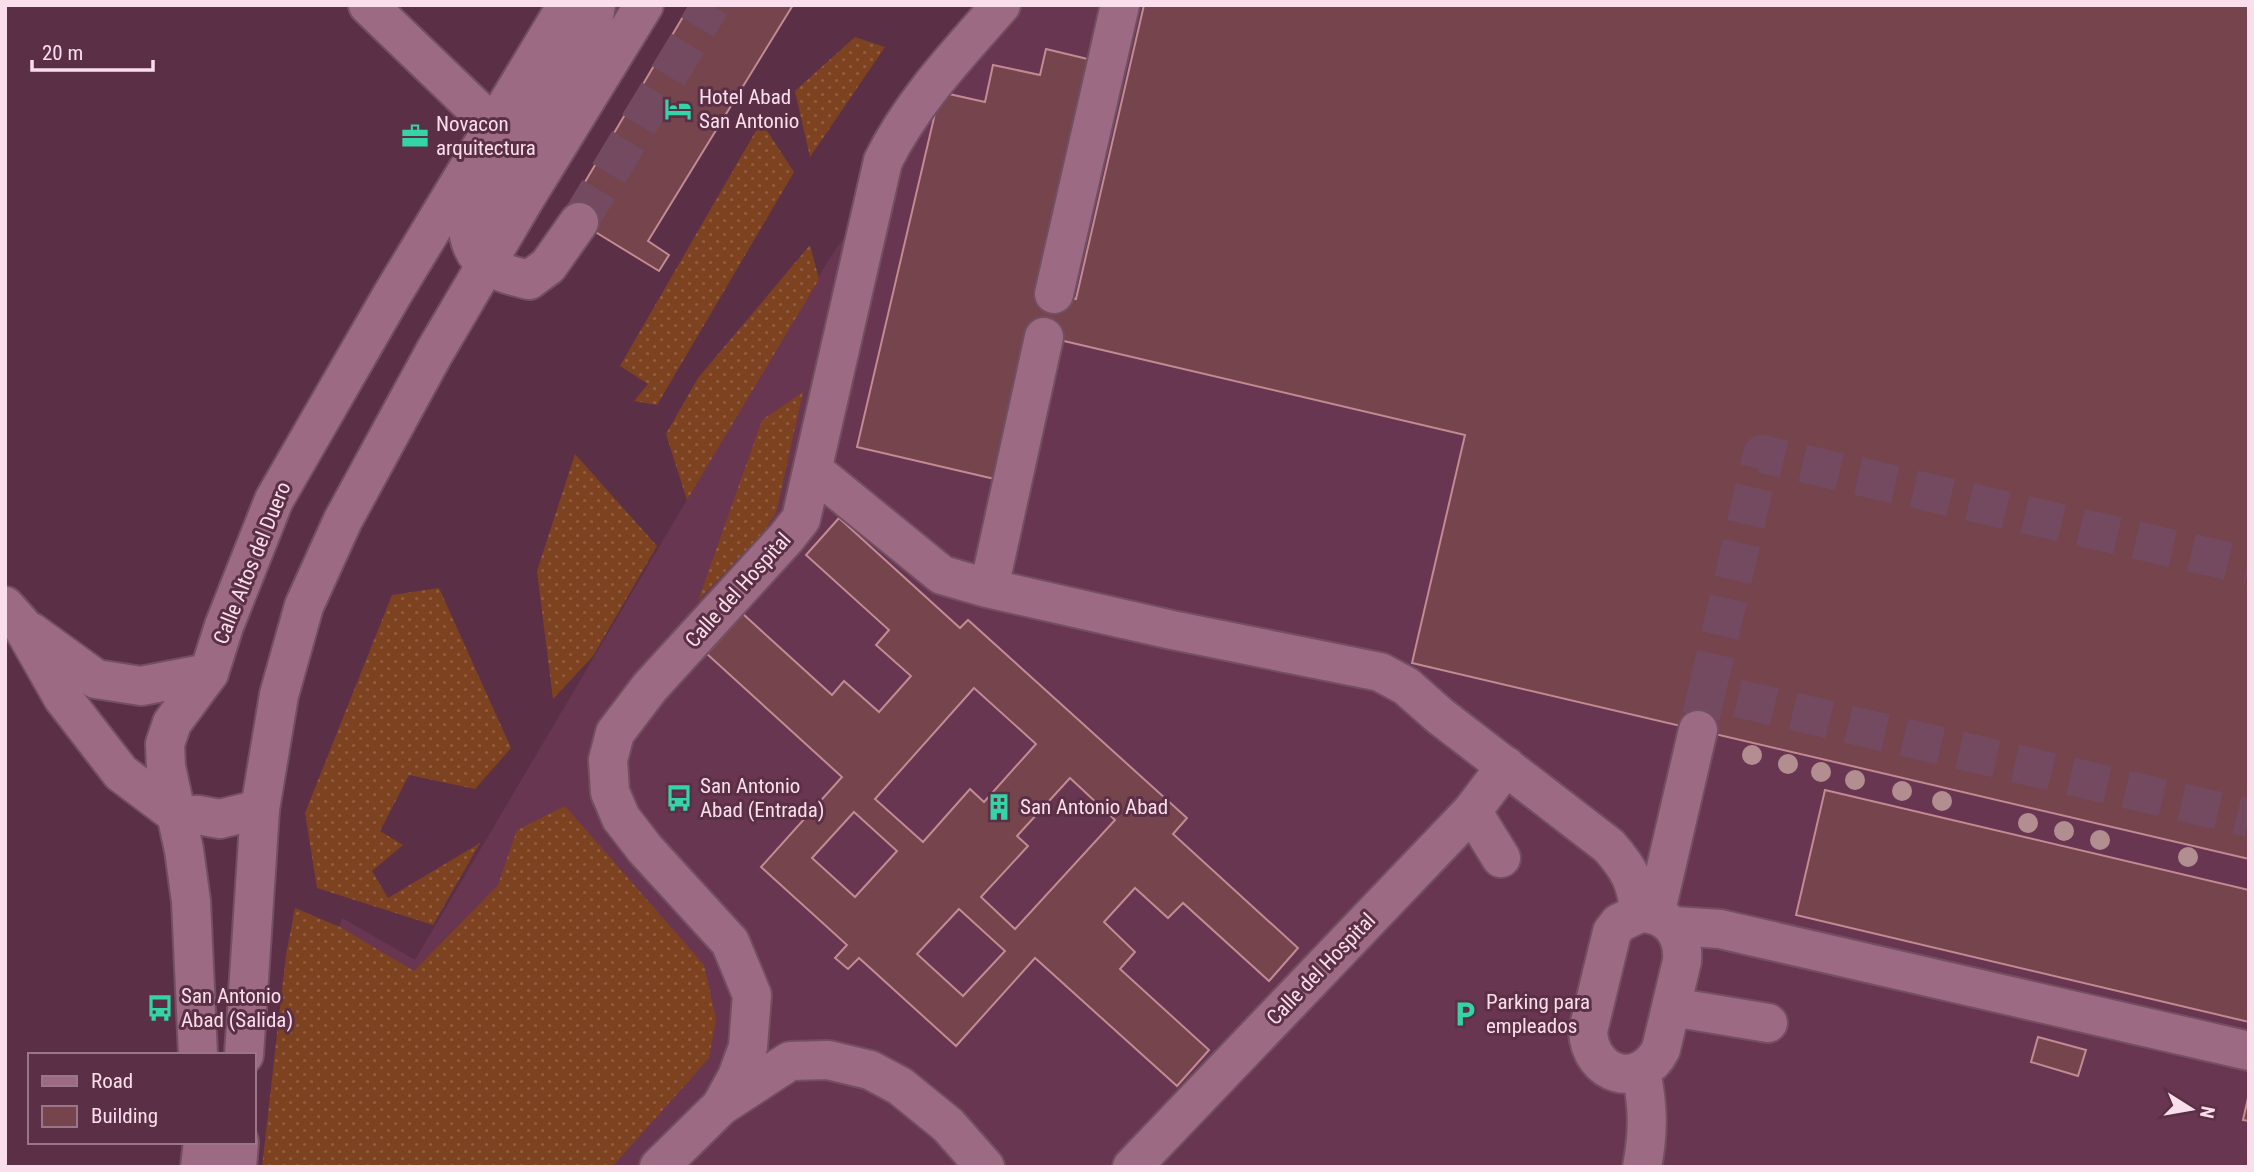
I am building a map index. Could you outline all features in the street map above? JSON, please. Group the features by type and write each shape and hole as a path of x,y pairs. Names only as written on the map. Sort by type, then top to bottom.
{"street":[{"path":"368,5 495,127"},
{"name":"Calle Altos del Duero","path":"198,1053 191,953 191,901 166,767 165,744 172,723 209,673 224,626 274,500 392,295 567,5"},
{"path":"579,222 548,266 530,280 503,274 486,264 472,250 469,236 582,45 593,22 596,5"},
{"path":"244,1053 260,808 279,695 304,606 349,509 434,353 644,5"},
{"name":"Calle del Hospital","path":"721,1106 737,1077 748,1048 752,995 730,942 645,849 621,818 610,792 608,760 615,733 650,687 786,538 800,519 883,161 895,135 911,113 953,59 1001,5"},
{"path":"1054,294 1120,5"},
{"path":"989,588 1044,337"},
{"path":"813,470 942,575 1227,643 1380,672 1406,686 1440,716 1609,846 1626,865 1635,886 1656,918 1683,948 1661,1049 1650,1065 1641,1070 1624,1074 1605,1068 1592,1052 1588,1031 1612,932 1619,923 1656,918 1720,929 2249,1051"},
{"path":"13,615 63,698 121,774 177,815 220,819 260,808"},
{"path":"13,615 96,679 141,686 209,673"},
{"path":"1656,918 1698,730"},
{"name":"Calle del Hospital","path":"1132,1167 1472,811 1506,766"},
{"path":"1472,811 1501,858"},
{"path":"1672,1007 1769,1023"},
{"name":"Calle del Hospital","path":"659,1167 721,1106 790,1061 828,1060 870,1070 900,1086 948,1125 985,1167"},
{"path":"1641,1070 1648,1108 1647,1140 1642,1167"},
{"path":"200,1167 203,1144"},
{"path":"237,1167 239,1144"}],"shaded area":[{"path":"1000,5 2249,5 2249,1167 280,1167 342,918 415,960 828,261"},
{"path":"855,37 885,47 810,157 795,91"},
{"path":"761,122 794,172 657,405 634,401 648,384 620,366"},
{"path":"810,245 819,279 687,500 666,434 698,378"},
{"path":"803,392 776,513 764,531 698,601 762,420"},
{"path":"575,454 657,546 593,656 553,699 537,571"},
{"path":"439,588 511,748 475,789 409,775 380,831 403,845 372,871 388,898 480,843 433,925 317,888 305,813 392,595"},
{"path":"565,806 704,965 716,1019 709,1058 612,1167 262,1167 286,955 295,908 340,927 414,971 498,885 517,830"}],"building":[{"name":"Hotel Abad San Antonio","path":"690,5 793,5 648,241 669,255 659,271 566,214"},
{"path":"1144,5 2249,5 2249,859 1412,663 1465,435 1034,334 999,480 857,447 940,92 985,102 993,65 1040,75 1046,49 1096,61 1042,291 1076,299"},
{"name":"San Antonio Abad","path":"839,518 960,628 968,620 1187,818 1173,834 1298,948 1269,981 1183,903 1168,918 1135,888 1104,922 1135,952 1120,969 1209,1050 1177,1086 1035,958 956,1046 859,958 848,969 835,958 847,945 761,867 842,777 707,654 743,614 832,695 844,681 879,712 911,676 876,645 889,630 806,555","holes":["974,688 1036,744 984,802 970,789 923,842 875,799","1070,778 1115,820 1015,929 981,897 1028,846 1017,836","854,812 897,851 855,897 812,858","959,909 1005,951 963,996 917,954"]},
{"path":"1825,790 2249,890 2249,1022 1796,915"},
{"path":"2038,1037 2086,1050 2078,1076 2031,1062"},
{"path":"2249,1094 2249,1121 2243,1120"}],"tunnel":[{"path":"579,222 711,5"},
{"path":"1707,691 1762,454 2249,566"},
{"path":"1701,716 1707,691 2249,818"}],"place":[{"name":"Hotel Abad San Antonio","path":"678,109"},
{"name":"Novacon arquitectura","path":"415,136"},
{"name":"San Antonio Abad (Entrada)","path":"679,798"},
{"name":"San Antonio Abad","path":"999,807"},
{"name":"San Antonio Abad (Salida)","path":"160,1008"},
{"name":"Parking para empleados","path":"1465,1014"}]}
